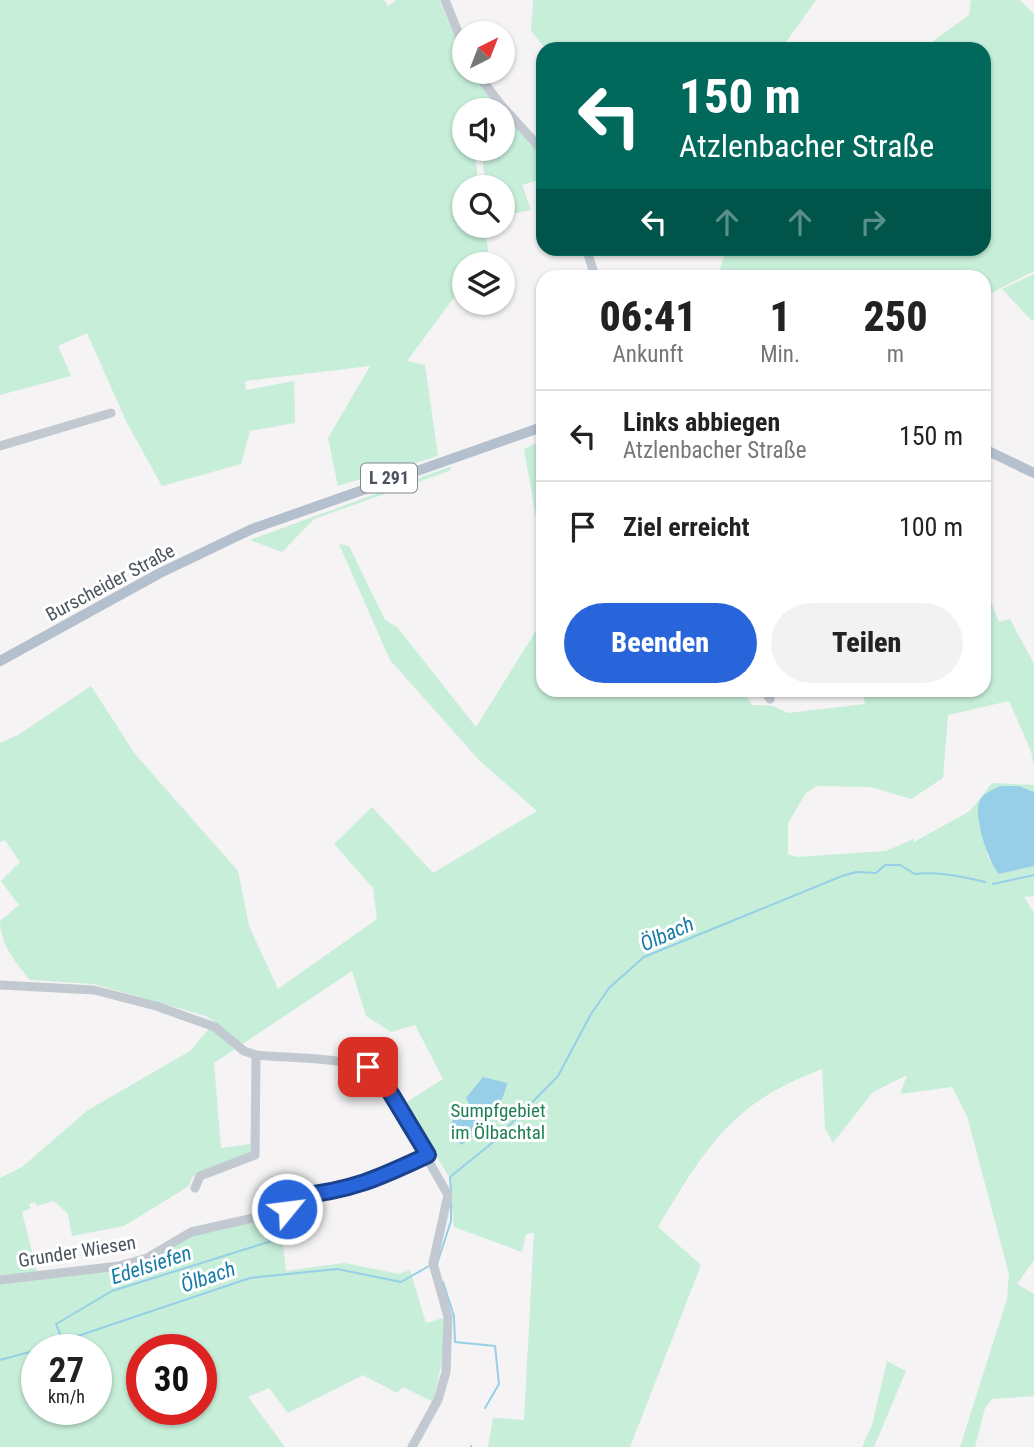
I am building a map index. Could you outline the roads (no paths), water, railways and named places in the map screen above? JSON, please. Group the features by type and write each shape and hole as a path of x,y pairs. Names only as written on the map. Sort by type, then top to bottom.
{"main road":[{"name":"Burscheider Straße","path":"0,661 160,573 237,535 304,508 536,429"},
{"path":"991,452 1034,473"}],"street":[{"path":"445,0 453,21"},
{"path":"485,84 536,143"},
{"path":"0,446 111,413"},
{"path":"0,985 94,990 156,1006 215,1027 244,1051 256,1055 368,1067 387,1087 428,1155 448,1195 433,1263 448,1317 448,1355 438,1400 412,1447"},
{"path":"195,1188 200,1176 254,1155 256,1055"},
{"name":"Grunder Wiesen","path":"0,1280 96,1270 132,1263 160,1251 182,1235 280,1212 287,1209 296,1196 337,1192 363,1185 428,1155"}],"water":[{"path":"1001,786 1019,786 1034,792 1034,866 999,874 983,840 978,810 982,797"},
{"path":"483,1077 507,1083 505,1092 484,1126 461,1145 450,1129 454,1115 463,1114 470,1106 466,1098"}],"waterway":[{"name":"Ölbach","path":"451,1193 450,1177 492,1143 558,1076 591,1014 609,988 644,957 842,876 856,872 876,873 885,865 900,865 915,874 950,875 985,882"},
{"name":"Ölbach","path":"993,884 1034,875"},
{"name":"Ölbach","path":"437,1264 451,1221 451,1202"},
{"name":"Edelsiefen","path":"60,1334 56,1324 112,1291 278,1239"},
{"name":"Ölbach","path":"84,1334 250,1278 337,1269 401,1282 429,1266"},
{"path":"443,1282 454,1316 455,1342 495,1346 499,1384 485,1408"},
{"name":"Ölbach","path":"0,1360 21,1354"}],"park label":[{"name":"Sumpfgebiet im Ölbachtal","path":"498,1121"}]}
